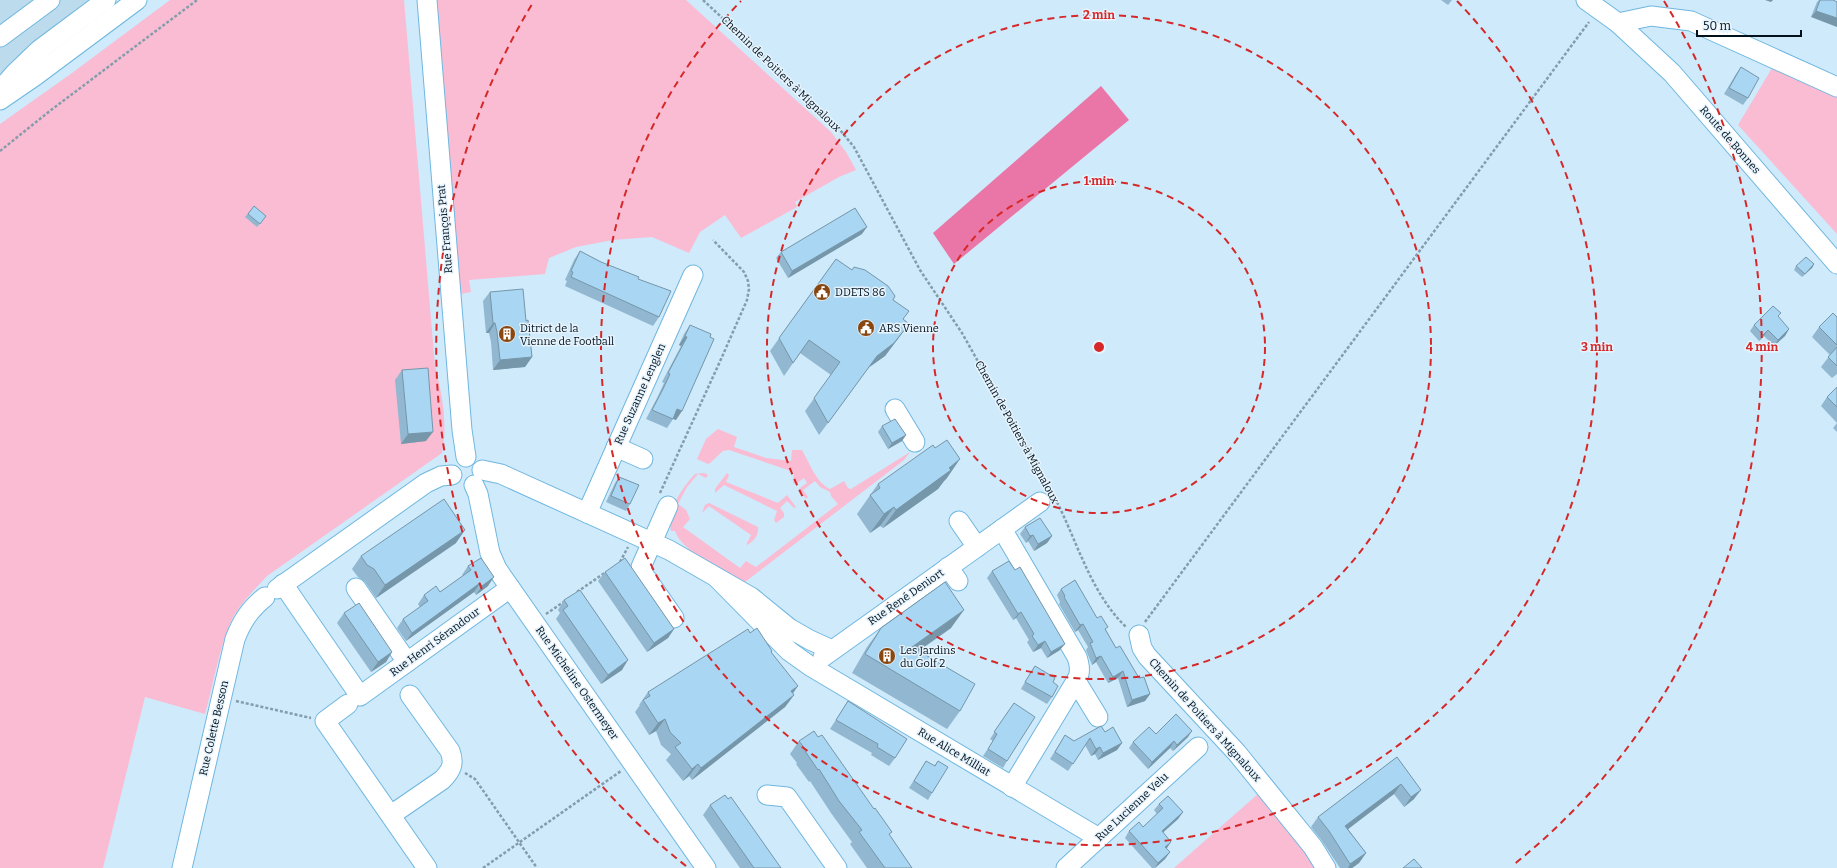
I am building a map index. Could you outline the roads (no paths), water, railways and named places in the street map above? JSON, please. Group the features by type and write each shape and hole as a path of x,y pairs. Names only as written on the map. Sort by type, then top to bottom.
{"street":[{"path":"0,37 50,0"},
{"path":"4,94 111,5 137,0"},
{"name":"Rue François Prat","path":"427,0 462,430 466,457"},
{"name":"Route de Bonnes","path":"1593,4 1618,23 1672,73 1837,264"},
{"path":"1618,23 1651,16 1691,21 1837,87"},
{"name":"Rue Suzanne Lenglen","path":"587,513 693,275"},
{"path":"895,409 915,442"},
{"path":"616,447 643,460"},
{"path":"466,457 478,462 478,477 470,487 460,486 452,475 454,465 461,458 466,457"},
{"path":"478,477 501,474 669,550 751,597 789,628 832,650"},
{"name":"Rue Colette Besson","path":"182,868 235,639 243,620 254,605 426,483 441,476 452,475"},
{"name":"Rue Micheline Ostermeyer","path":"478,477 478,494 492,557 497,569 706,868"},
{"name":"Rue René Deniort","path":"810,666 832,650 953,574 977,547 1049,499"},
{"path":"664,500 643,538 642,572 674,618"},
{"path":"959,521 977,547"},
{"path":"1002,529 1077,657 1080,666 1077,678 1012,787"},
{"path":"717,578 789,651 810,666"},
{"path":"356,588 404,679 453,758 453,765 449,774 391,815 427,868"},
{"name":"Rue Henri Sérandour","path":"391,815 325,721 354,700 404,679 510,588"},
{"path":"275,590 354,700"},
{"name":"Chemin de Poitiers à Mignaloux","path":"1140,635 1142,648 1147,656 1237,753 1313,847 1326,868"},
{"name":"Rue Alice Milliat","path":"810,666 1098,838"},
{"path":"1077,678 1098,717"},
{"name":"Rue Lucienne Velu","path":"1066,868 1198,746"},
{"path":"767,795 787,797 837,868"}],"place":[{"name":"DDETS 86","path":"822,292"},
{"name":"ARS Vienne","path":"866,328"},
{"name":"Ditrict de la Vienne de Football","path":"507,334"},
{"name":"Les Jardins du Golf 2","path":"887,656"}]}
